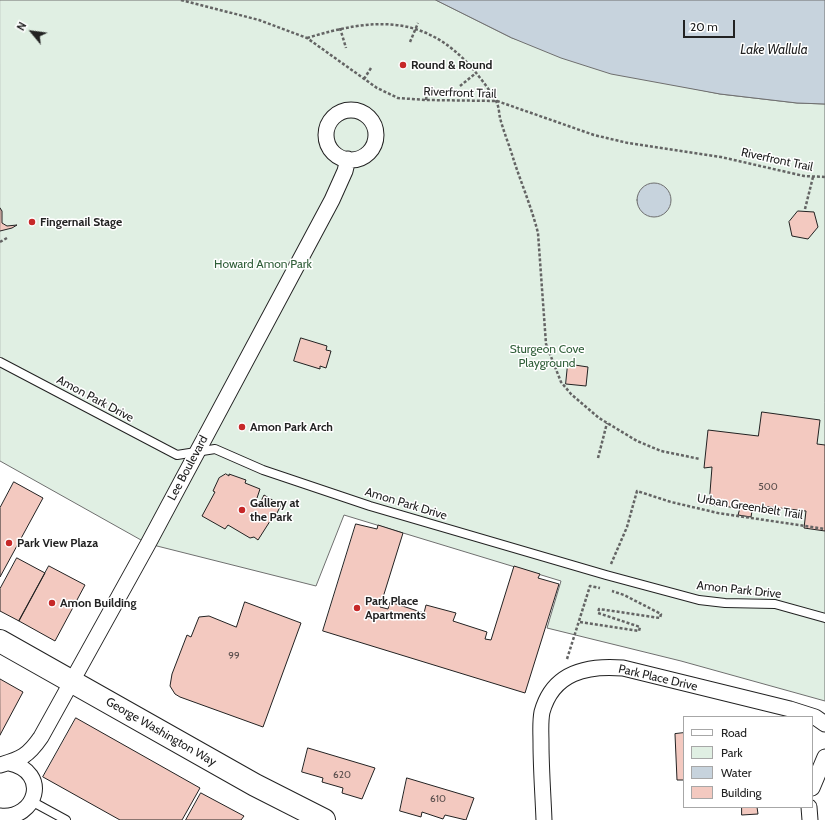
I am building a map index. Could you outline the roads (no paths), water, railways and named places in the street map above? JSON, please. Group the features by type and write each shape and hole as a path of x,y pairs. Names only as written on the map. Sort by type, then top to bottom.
{"main road":[{"name":"George Washington Way","path":"0,641 243,779 324,820"}],"street":[{"name":"Lee Boulevard","path":"5,764 23,757 35,745 72,681 148,544 332,200 345,171 348,159"},
{"name":"Park Place Drive","path":"544,820 541,752 542,713 552,693 561,683 572,674 584,669 604,666 623,668 790,709 812,716"},
{"name":"Park Place Drive","path":"813,716 825,724"},
{"path":"813,786 825,757"},
{"name":"Lee Boulevard","path":"5,764 18,765 31,776 35,784 33,802"},
{"path":"5,818 24,813 33,802"},
{"path":"809,808 810,820"}],"lane":[{"name":"Amon Park Drive","path":"0,362 172,453 182,455 217,450 263,470 370,506 609,575 708,601 775,604 825,618"},
{"path":"33,802 66,820"}],"water":[{"name":"Lake Wallula","path":"436,0 825,0 825,104 797,103 720,94 611,74 561,58 512,38"},
{"path":"651,183 657,183 661,184 668,190 671,200 670,207 664,214 657,217 651,217 647,216 640,210 637,203 637,197 638,193 644,186"}],"place":[{"name":"Round & Round","path":"403,65"},
{"name":"Fingernail Stage","path":"32,222"},
{"name":"Amon Park Arch","path":"242,427"},
{"name":"Gallery at the Park","path":"242,510"},
{"name":"Park View Plaza","path":"9,543"},
{"name":"Amon Building","path":"52,603"},
{"name":"Park Place Apartments","path":"357,608"}],"park label":[{"name":"Howard Amon Park","path":"263,264"},
{"name":"Sturgeon Cove Playground","path":"547,356"}]}
